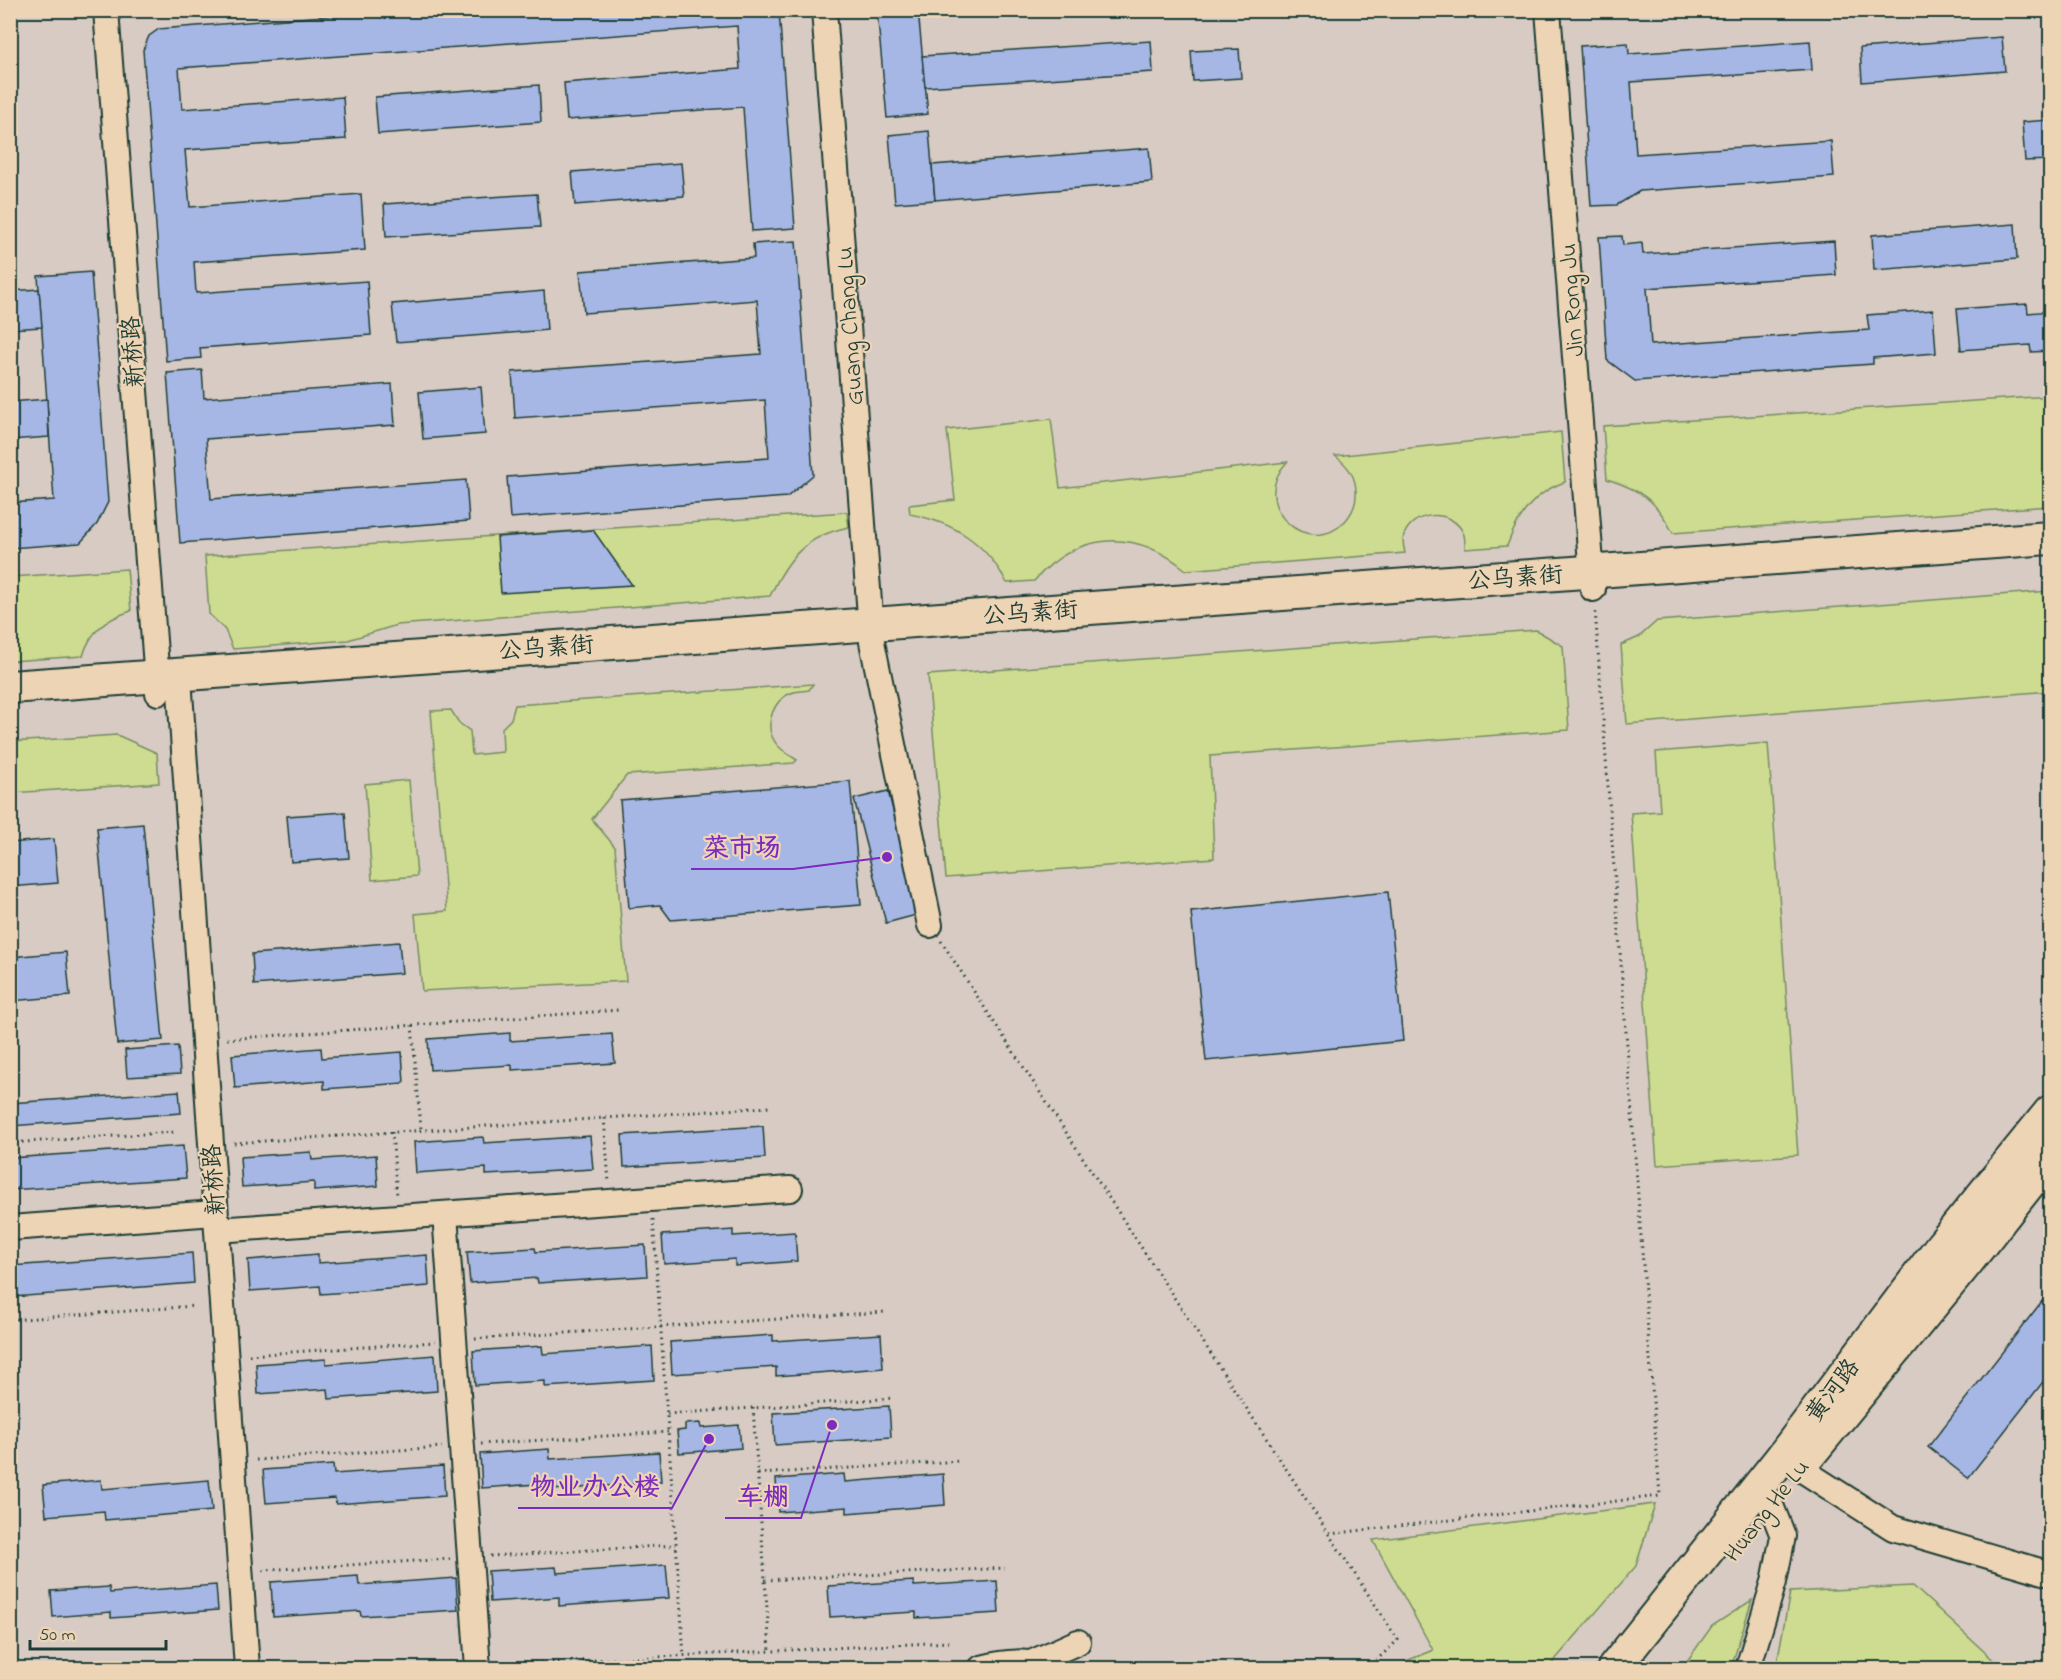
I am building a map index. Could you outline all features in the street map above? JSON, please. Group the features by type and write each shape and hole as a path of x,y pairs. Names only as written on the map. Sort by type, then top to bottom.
{"main road":[{"name":"公乌素街","path":"10,704 165,687 1593,580 2050,538"},
{"name":"公乌素街","path":"1593,580 2050,556"},
{"name":"公乌素街","path":"10,687 165,687"},
{"name":"黄河路","path":"1790,1462 1942,1245 2050,1112"},
{"name":"Huang He Lu","path":"1642,1668 1762,1497 1790,1462 1967,1262 2050,1157"},
{"path":"1614,1668 1762,1497"}],"street":[{"name":"新桥路","path":"106,10 165,687 216,1221 247,1668"},
{"name":"Guang Chang Lu","path":"824,10 872,633 930,925"},
{"name":"Jin Rong Ju","path":"1548,10 1593,580"},
{"path":"10,1228 399,1217 790,1189"},
{"path":"445,1214 479,1667"},
{"path":"1790,1462 1893,1528 2050,1574"},
{"path":"1748,1668 1774,1582 1783,1536 1762,1497"},
{"path":"981,1668 1012,1662 1042,1665 1078,1642"}],"path":[{"path":"1329,1534 1660,1496 1593,580"},
{"path":"930,925 1398,1640 1368,1668"},
{"path":"227,1039 619,1010"},
{"path":"412,1025 420,1130"},
{"path":"234,1143 769,1107"},
{"path":"604,1118 610,1202"},
{"path":"10,1143 175,1132"},
{"path":"392,1132 399,1217"},
{"path":"651,1199 684,1655"},
{"path":"10,1320 195,1306"},
{"path":"472,1340 885,1311"},
{"path":"249,1355 437,1342"},
{"path":"667,1414 894,1398"},
{"path":"753,1408 770,1651"},
{"path":"758,1474 959,1461"},
{"path":"765,1580 1005,1568"},
{"path":"427,1668 950,1641"}],"green space":[{"path":"2050,396 2050,506 1673,533 1654,504 1629,487 1607,479 1603,426"},
{"path":"1051,419 1060,488 1287,462 1276,479 1274,495 1278,510 1288,523 1301,531 1316,534 1331,531 1346,520 1355,502 1356,489 1353,478 1348,468 1335,456 1561,432 1565,482 1544,492 1528,507 1516,525 1507,546 1465,549 1464,535 1459,526 1442,516 1432,516 1414,522 1407,529 1403,539 1405,553 1186,570 1167,556 1147,547 1127,542 1107,541 1088,544 1069,552 1051,564 1034,581 1007,583 989,556 967,536 941,523 910,514 909,505 955,500 947,430"},
{"path":"847,512 849,527 821,536 809,543 791,560 770,596 397,625 348,640 233,649 225,630 209,614 205,556"},
{"path":"127,569 131,611 100,627 90,640 83,656 11,661 11,577"},
{"path":"2050,591 2050,691 1627,724 1621,645 1639,637 1657,621"},
{"path":"1536,630 1563,646 1569,730 1210,756 1214,858 946,878 928,675"},
{"path":"813,684 809,690 794,692 781,700 772,712 770,720 775,742 797,760 794,763 627,775 592,819 615,847 626,981 422,991 415,914 447,911 431,711 451,710 459,723 470,731 472,755 503,752 502,728 511,719 515,705"},
{"path":"117,735 157,753 159,783 11,793 11,742"},
{"path":"1768,743 1798,1155 1657,1165 1631,813 1660,811 1656,752"},
{"path":"409,780 417,876 372,880 365,784"},
{"path":"1655,1504 1636,1566 1548,1668 1389,1668 1433,1650 1373,1540"},
{"path":"1913,1586 2002,1668 1776,1668 1790,1592"},
{"path":"1752,1600 1731,1668 1682,1668 1712,1626"}],"building":[{"path":"402,10 779,10 795,228 752,231 743,107 567,120 564,83 740,69 737,26 179,68 182,109 343,97 346,139 185,150 190,207 361,194 365,250 194,262 196,293 367,281 371,335 200,348 201,358 166,361 143,50 149,36 159,29"},
{"path":"877,10 918,10 928,114 887,118"},
{"path":"918,10 994,10 919,16"},
{"path":"2002,37 2005,71 1862,82 1860,48"},
{"path":"1151,41 1153,72 925,87 922,56"},
{"path":"1810,41 1812,70 1631,82 1636,154 1831,141 1834,177 1640,191 1617,205 1591,206 1580,46 1628,43 1629,54"},
{"path":"1239,49 1241,78 1193,81 1191,51"},
{"path":"539,85 541,122 378,134 375,97"},
{"path":"2050,120 2050,160 2025,161 2022,122"},
{"path":"929,131 935,200 895,203 889,135"},
{"path":"1149,148 1152,182 935,200 932,165"},
{"path":"681,163 684,196 575,205 572,172"},
{"path":"537,194 540,227 386,237 384,204"},
{"path":"2015,224 2017,259 1874,270 1872,235"},
{"path":"1622,236 1623,245 1642,243 1643,254 1834,241 1836,275 1647,288 1651,345 1869,330 1867,315 1933,310 1936,353 1873,358 1873,364 1635,381 1607,360 1599,237"},
{"path":"796,241 813,475 787,497 510,518 507,477 769,458 765,400 515,418 512,372 761,354 757,300 584,313 580,271 754,258 753,244"},
{"path":"91,272 108,502 97,524 80,543 10,548 10,503 54,500 38,276"},
{"path":"39,289 42,327 10,329 10,291"},
{"path":"544,291 547,330 396,342 392,304"},
{"path":"2027,304 2028,313 2050,311 2050,351 2031,352 2030,345 1961,350 1957,309"},
{"path":"202,370 204,398 392,384 395,425 206,439 211,499 466,480 469,521 180,543 167,373"},
{"path":"481,387 485,434 423,439 419,392"},
{"path":"47,399 49,437 10,440 10,402"},
{"path":"593,530 632,585 501,593 497,537"},
{"path":"850,781 861,905 671,920 660,905 629,908 620,800"},
{"path":"888,791 920,914 886,923 854,799"},
{"path":"345,812 349,858 291,862 287,816"},
{"path":"143,824 163,1040 117,1044 97,828"},
{"path":"54,839 58,883 10,887 10,843"},
{"path":"1388,892 1403,1041 1206,1061 1191,912"},
{"path":"399,942 402,973 254,985 252,954"},
{"path":"66,952 70,996 10,1001 10,957"},
{"path":"510,1033 510,1041 612,1034 615,1063 512,1070 512,1065 430,1070 428,1039"},
{"path":"178,1046 180,1074 127,1077 125,1050"},
{"path":"321,1048 322,1058 402,1052 404,1083 324,1089 324,1081 235,1088 232,1055"},
{"path":"179,1091 181,1113 11,1126 10,1103"},
{"path":"763,1126 765,1158 624,1167 622,1135"},
{"path":"590,1136 593,1169 486,1175 486,1168 416,1173 414,1142 483,1137 484,1143"},
{"path":"183,1146 186,1178 10,1190 10,1158"},
{"path":"311,1152 312,1160 376,1155 378,1186 314,1191 314,1182 242,1187 240,1157"},
{"path":"733,1230 733,1236 795,1232 797,1261 735,1266 735,1259 664,1264 662,1235"},
{"path":"645,1245 647,1276 538,1283 537,1278 470,1283 467,1252 535,1248 536,1252"},
{"path":"192,1253 194,1283 13,1297 11,1266"},
{"path":"318,1254 318,1263 427,1255 429,1286 321,1294 320,1286 250,1291 248,1260"},
{"path":"2050,1291 2050,1373 1968,1478 1928,1447"},
{"path":"881,1334 883,1368 776,1376 776,1367 672,1374 670,1342 773,1335 773,1341"},
{"path":"542,1346 543,1354 652,1346 654,1380 545,1387 545,1381 475,1385 473,1351"},
{"path":"435,1355 437,1391 329,1399 328,1389 258,1394 256,1364 326,1359 326,1364"},
{"path":"889,1406 891,1437 775,1445 773,1413"},
{"path":"700,1423 701,1428 739,1425 741,1448 679,1453 677,1431 685,1430 685,1424"},
{"path":"549,1449 550,1459 659,1452 661,1482 552,1490 551,1483 482,1488 480,1454"},
{"path":"333,1465 334,1474 443,1466 445,1496 336,1504 335,1498 266,1503 263,1470"},
{"path":"844,1474 845,1482 943,1474 945,1505 847,1513 847,1507 778,1512 776,1479"},
{"path":"101,1480 102,1489 209,1480 212,1511 105,1520 104,1511 46,1516 43,1485"},
{"path":"666,1565 669,1598 559,1606 559,1597 490,1602 488,1571 556,1567 557,1573"},
{"path":"358,1576 359,1585 456,1578 458,1610 361,1616 360,1611 273,1617 271,1582"},
{"path":"914,1581 914,1586 997,1581 999,1613 916,1618 916,1612 830,1617 828,1586"},
{"path":"216,1585 218,1610 111,1618 111,1612 53,1617 51,1591 109,1587 110,1593"}],"place":[{"name":"菜市场","path":"887,857"},
{"name":"车棚","path":"832,1425"},
{"name":"物业办公楼","path":"709,1439"}]}
